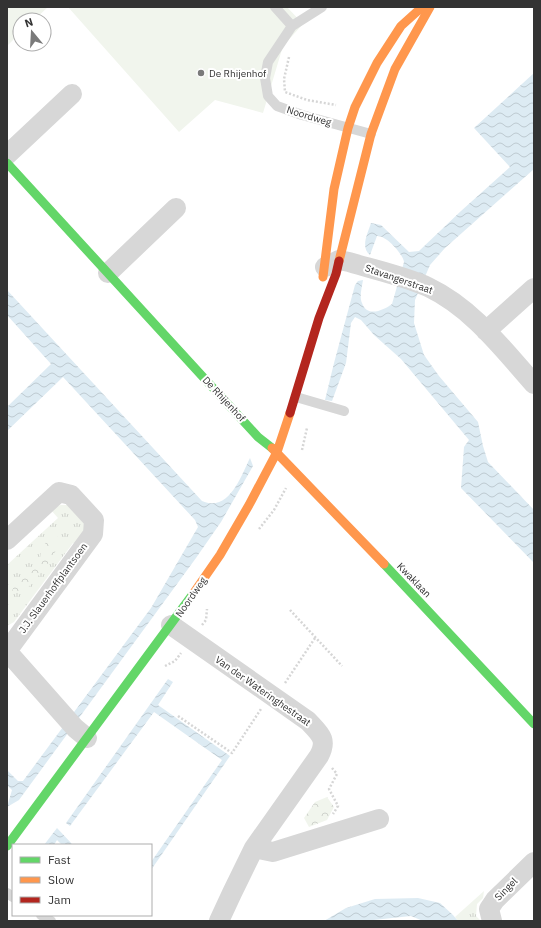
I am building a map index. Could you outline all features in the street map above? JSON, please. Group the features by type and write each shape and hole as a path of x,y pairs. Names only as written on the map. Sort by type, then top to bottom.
{"street":[{"name":"Noordweg","path":"319,318 336,274 332,264 334,189 348,128 355,108 377,64 401,26 421,7"},
{"name":"Noordweg","path":"7,846 76,727 172,625 220,555 249,505 276,452 296,397 319,318 332,264 371,134 395,69 430,7"},
{"path":"7,155 72,94"},
{"name":"De Rhijenhof","path":"7,162 258,436 276,452"},
{"path":"108,273 176,208"},
{"name":"Stavangerstraat","path":"332,264 395,276 428,287 457,303 486,331 534,384"},
{"path":"486,331 534,288"},
{"name":"Kwaklaan","path":"276,452 426,608 534,724"},
{"name":"J.J. Slauerhoffplantsoen","path":"7,540 59,492 71,495 94,520 93,534 7,651"},
{"name":"Van der Wateringhestraat","path":"172,625 308,721 322,735 324,746 320,754 254,848 219,921"},
{"path":"7,651 76,727"},
{"path":"254,848 273,852 379,819"},
{"name":"Singel","path":"492,921 489,909 495,900 534,862"}],"lane":[{"path":"275,7 292,26"},
{"name":"Noordweg","path":"322,7 292,26 268,62 265,78 268,96 277,106 302,115 371,134"},
{"path":"296,397 344,411"}],"path":[{"path":"286,35 292,42 284,79 285,92 307,100 355,108"},
{"path":"290,610 342,666"},
{"path":"178,716 232,753 316,638"},
{"path":"320,754 337,774 329,789 338,806 331,818 334,833"}],"green space":[{"path":"7,7 48,7 43,12 12,12 12,41 7,46"},
{"name":"De Rhijenhof","path":"68,7 287,7 303,24 283,46 263,113 215,100 179,132"},
{"path":"71,505 81,516 84,528 81,539 77,546 73,543 14,622 7,626 7,565 58,518 51,510 53,507"},
{"path":"55,536 63,539 46,567 25,591 16,593 12,591 14,586 39,565 45,544"},
{"path":"327,797 334,807 327,820 309,827 304,818 315,802"},
{"path":"484,891 483,898 477,904 476,916 481,921 458,921 455,917"}],"water":[{"path":"534,73 534,169 445,248 430,265 415,300 414,323 424,355 439,376 478,422 488,462 534,510 534,563 461,488 464,447 469,440 401,359 374,335 361,320 355,317 351,323 346,363 332,401 325,400 355,285 358,281 363,280 361,301 364,308 376,311 385,308 392,304 404,262 401,254 394,246 381,237 377,236 370,255 367,252 365,244 371,223 381,225 409,252 419,251 510,167 474,128"},
{"path":"7,290 202,501 211,503 220,502 233,491 250,458 253,466 221,522 196,558 19,800 7,807 12,790 7,785 7,770 18,781 23,781 151,608 198,527 195,520 63,377 7,431 7,407 51,364 7,315"},
{"path":"168,679 173,682 158,705 230,756 152,869 152,861 222,760 154,712 70,826 66,823"},
{"path":"57,828 72,844 61,844 57,840 55,844 45,844"},
{"path":"418,898 440,903 458,921 423,921 411,916 364,921 324,921 346,908 375,899"}],"traffic: fast":[{"path":"7,163 258,437 272,448"},
{"path":"384,564 534,724"},
{"path":"7,846 193,594"}],"traffic: slow":[{"path":"339,261 371,134 395,69 430,7"},
{"path":"323,277 334,189 348,128 355,107 377,63 401,26 421,8"},
{"path":"193,594 220,555 249,505 277,452 290,413"},
{"path":"272,448 384,564"}],"traffic: jam":[{"path":"290,413 319,318 336,274 339,261"}],"place":[{"name":"De Rhijenhof","path":"201,73"}]}
